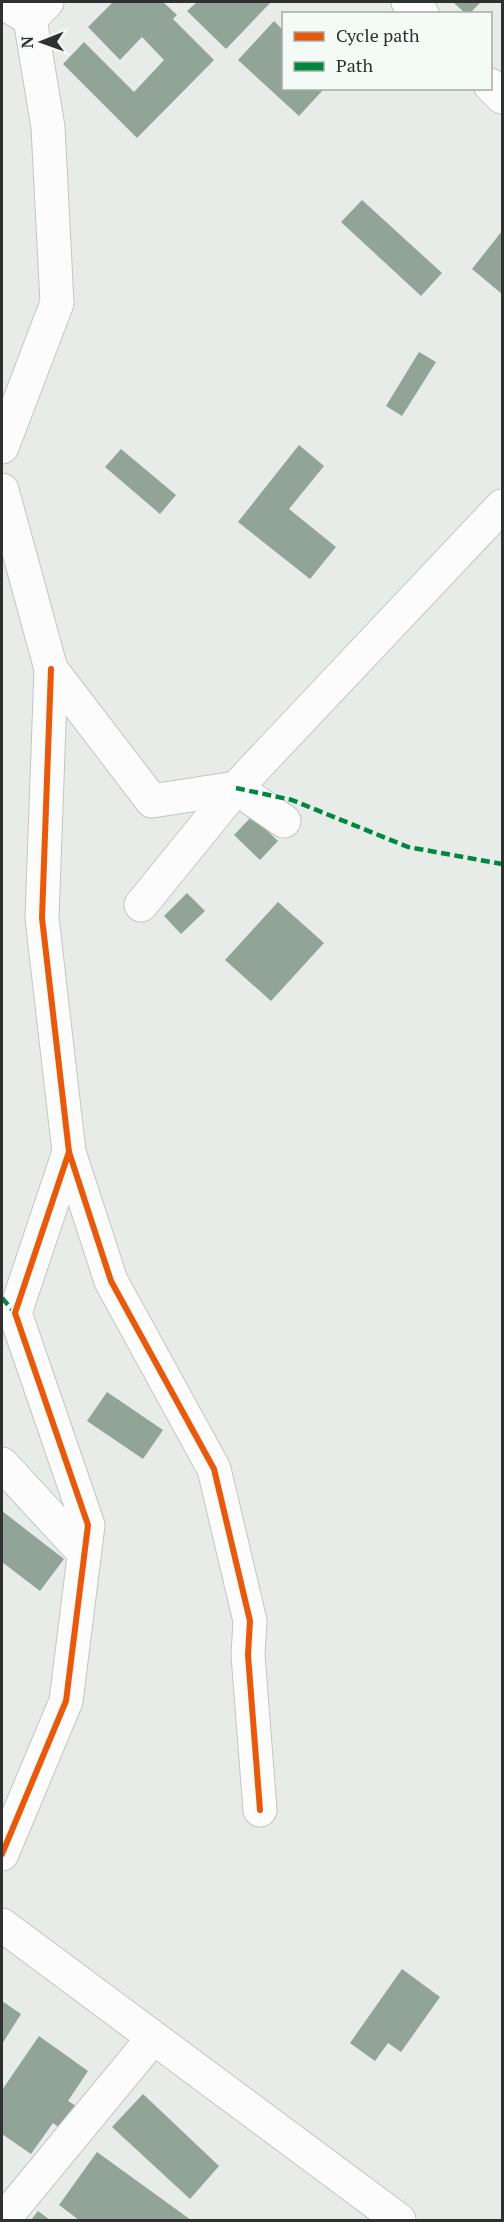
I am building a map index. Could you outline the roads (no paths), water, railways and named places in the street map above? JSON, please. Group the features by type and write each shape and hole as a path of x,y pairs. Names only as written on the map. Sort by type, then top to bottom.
{"street":[{"path":"2,2 39,10 48,127 57,303 2,447"},
{"path":"408,2 420,12"},
{"path":"2,490 51,669 42,918 69,1152 111,1281 214,1469 250,1621 248,1655 260,1810"},
{"path":"141,906 236,788 502,506"},
{"path":"51,669 152,801 236,788 284,821"},
{"path":"2,1854 66,1701 87,1525 15,1313 69,1152"},
{"path":"2,1464 84,1553"},
{"path":"2,1926 399,2220"},
{"path":"3,2220 153,2038"}]}
